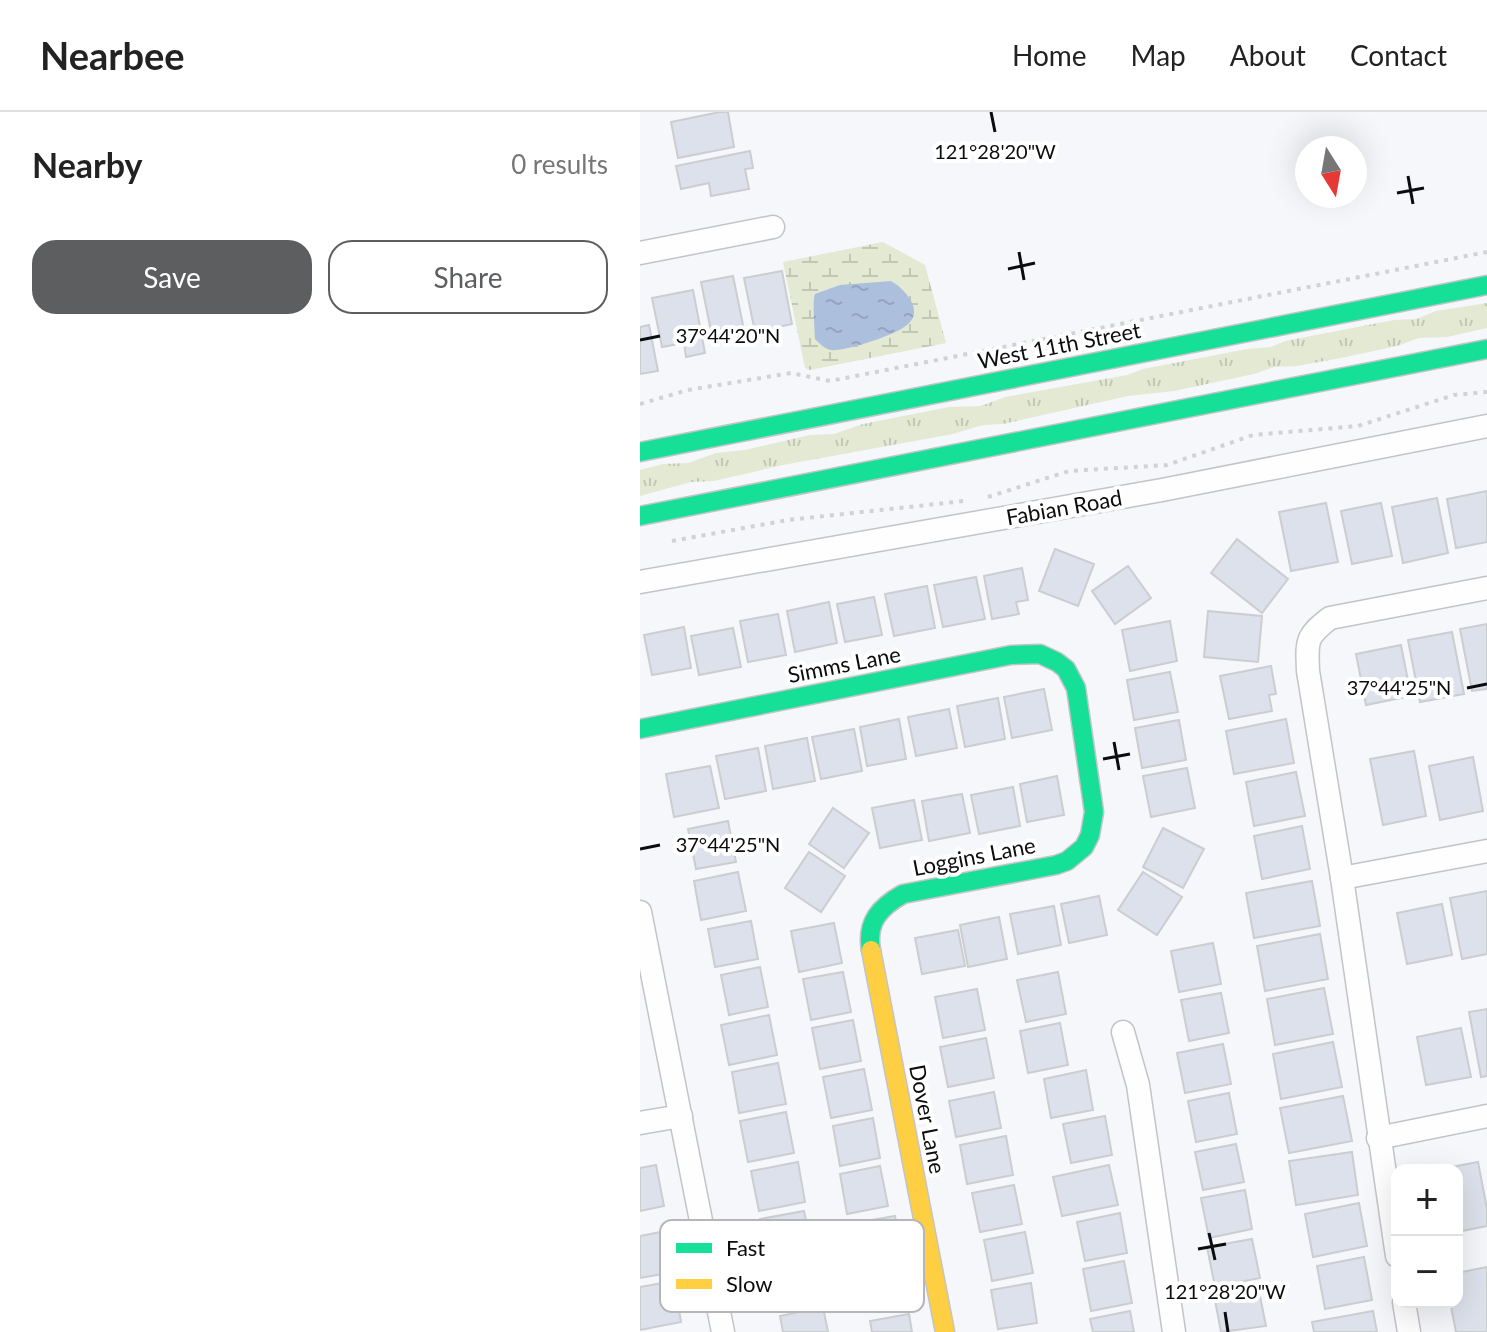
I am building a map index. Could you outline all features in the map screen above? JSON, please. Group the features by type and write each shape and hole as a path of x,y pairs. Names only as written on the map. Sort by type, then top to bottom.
{"main road":[{"name":"West 11th Street","path":"640,452 1487,285"},
{"path":"640,516 1487,349"},
{"name":"Simms Lane","path":"640,729 1011,655 1040,654 1057,662"},
{"name":"Loggins Lane","path":"874,916 881,906 903,894 1056,865 1067,861 1084,847 1090,835 1094,812 1076,688 1066,669 1057,662"},
{"name":"Dover Lane","path":"874,916 869,940 923,1220"},
{"name":"Dover Lane","path":"924,1224 945,1332"}],"street":[{"path":"641,246 773,227"},
{"name":"Fabian Road","path":"640,582 1162,490 1487,426"},
{"path":"1394,1236 1342,878 1308,671 1307,642 1312,632 1330,618 1487,588"},
{"path":"1342,878 1487,851"},
{"path":"640,912 701,1220"},
{"path":"1123,1032 1138,1085 1174,1332"},
{"path":"640,1123 681,1116"},
{"path":"1378,1138 1487,1116"},
{"path":"1405,1308 1409,1332"},
{"path":"719,1312 723,1332"}],"path":[{"path":"640,404 688,390 791,373 830,381 1487,252"},
{"path":"981,499 1069,471 1167,465 1253,435 1358,426 1454,395 1487,392"},
{"path":"670,542 788,520 967,501"}],"green space":[{"path":"883,242 925,265 946,343 810,370 805,368 783,262"},
{"path":"1487,303 1487,328 1447,337 1419,338 1341,358 1274,367 1174,391 1128,396 714,481 691,482 640,496 640,470 663,464 688,463 716,453 745,450 810,435 834,434 863,424 949,407 981,406 1005,397"}],"water":[{"path":"891,281 902,289 914,307 912,319 907,325 881,338 837,350 822,346 815,339 815,294 840,285"}],"building":[{"path":"728,112 734,147 678,158 671,122"},
{"path":"750,151 753,168 745,169 749,189 711,196 709,183 681,189 676,166"},
{"path":"782,271 792,324 755,332 744,278"},
{"path":"733,276 743,325 711,331 701,282"},
{"path":"693,290 705,353 686,357 684,343 662,347 652,298"},
{"path":"649,325 658,371 640,374 640,327"},
{"path":"1487,491 1487,542 1456,548 1447,499"},
{"path":"1437,498 1448,553 1403,563 1392,507"},
{"path":"1326,503 1338,562 1291,571 1279,512"},
{"path":"1381,503 1392,556 1352,564 1341,511"},
{"path":"1237,539 1288,579 1262,613 1211,573"},
{"path":"1055,549 1094,564 1078,606 1039,591"},
{"path":"1128,566 1151,598 1115,624 1092,591"},
{"path":"1022,568 1028,600 1016,602 1019,614 992,619 984,576"},
{"path":"976,577 985,619 943,627 934,585"},
{"path":"927,586 935,628 894,636 885,594"},
{"path":"874,597 882,635 845,642 837,604"},
{"path":"829,602 837,643 795,652 787,611"},
{"path":"1208,611 1262,616 1258,662 1204,657"},
{"path":"778,614 786,655 748,662 740,621"},
{"path":"1170,621 1177,661 1130,671 1122,630"},
{"path":"1487,624 1487,689 1472,691 1460,629"},
{"path":"684,627 691,668 652,675 644,635"},
{"path":"733,628 741,667 699,675 691,636"},
{"path":"1452,632 1464,694 1420,702 1408,640"},
{"path":"1401,645 1411,696 1366,705 1356,654"},
{"path":"1271,666 1276,694 1269,695 1272,711 1229,719 1220,676"},
{"path":"1170,672 1178,712 1134,720 1127,680"},
{"path":"1044,689 1052,730 1012,738 1004,697"},
{"path":"998,698 1005,739 965,747 957,706"},
{"path":"949,709 957,748 916,756 908,717"},
{"path":"899,719 906,759 867,766 860,727"},
{"path":"1286,719 1294,763 1234,774 1226,731"},
{"path":"1179,720 1186,760 1142,768 1135,728"},
{"path":"854,729 862,771 821,779 812,737"},
{"path":"807,738 815,781 773,789 765,746"},
{"path":"758,748 766,791 725,799 716,756"},
{"path":"1414,751 1426,816 1383,825 1370,759"},
{"path":"1473,757 1483,811 1440,820 1429,766"},
{"path":"710,766 719,808 674,817 666,774"},
{"path":"1187,768 1195,808 1151,817 1143,776"},
{"path":"1296,772 1305,816 1254,826 1246,782"},
{"path":"1057,776 1064,815 1027,822 1020,784"},
{"path":"1013,787 1020,826 979,834 971,795"},
{"path":"962,794 970,833 929,841 922,801"},
{"path":"914,800 922,840 880,848 872,808"},
{"path":"833,808 869,833 844,868 809,844"},
{"path":"728,821 736,862 696,869 688,829"},
{"path":"1302,826 1310,869 1262,879 1254,836"},
{"path":"1163,828 1204,849 1183,888 1143,867"},
{"path":"809,852 845,876 821,912 785,888"},
{"path":"738,872 746,911 701,920 694,881"},
{"path":"1143,872 1182,897 1157,935 1118,910"},
{"path":"1312,881 1320,926 1254,938 1246,893"},
{"path":"1487,891 1487,954 1462,959 1450,898"},
{"path":"1099,896 1107,935 1069,943 1061,904"},
{"path":"1442,904 1452,955 1407,964 1397,913"},
{"path":"1054,906 1061,945 1018,954 1010,914"},
{"path":"999,917 1007,959 968,967 960,925"},
{"path":"751,921 758,959 715,967 708,929"},
{"path":"834,923 842,963 799,972 791,931"},
{"path":"958,930 965,966 922,974 915,938"},
{"path":"1320,934 1328,979 1265,991 1257,946"},
{"path":"1213,943 1221,984 1179,992 1171,951"},
{"path":"760,967 768,1007 729,1015 721,975"},
{"path":"843,972 851,1012 811,1020 803,979"},
{"path":"1058,972 1066,1014 1026,1022 1017,980"},
{"path":"1324,988 1333,1034 1275,1045 1267,999"},
{"path":"977,989 985,1030 943,1038 935,997"},
{"path":"1221,993 1229,1033 1189,1041 1181,1000"},
{"path":"1487,1009 1487,1076 1481,1077 1469,1012"},
{"path":"769,1015 777,1055 729,1065 721,1025"},
{"path":"853,1020 861,1061 820,1069 812,1028"},
{"path":"1060,1023 1068,1065 1028,1073 1020,1031"},
{"path":"1461,1028 1471,1077 1426,1085 1417,1037"},
{"path":"986,1038 994,1078 948,1087 940,1047"},
{"path":"1333,1042 1342,1087 1281,1099 1273,1054"},
{"path":"1223,1044 1231,1084 1185,1093 1177,1053"},
{"path":"778,1063 786,1104 739,1113 732,1072"},
{"path":"864,1069 872,1110 831,1118 823,1077"},
{"path":"1086,1070 1093,1110 1051,1118 1044,1079"},
{"path":"994,1092 1001,1128 956,1137 949,1101"},
{"path":"1229,1093 1237,1134 1196,1142 1188,1101"},
{"path":"1343,1096 1352,1141 1289,1153 1280,1108"},
{"path":"786,1112 794,1153 748,1162 740,1121"},
{"path":"1105,1116 1112,1155 1071,1163 1063,1124"},
{"path":"873,1118 880,1158 840,1166 833,1126"},
{"path":"1006,1136 1013,1175 967,1184 960,1145"},
{"path":"1236,1144 1244,1182 1203,1190 1195,1152"},
{"path":"1352,1152 1358,1195 1296,1205 1289,1161"},
{"path":"798,1162 805,1202 759,1211 751,1171"},
{"path":"1478,1162 1487,1226 1463,1231 1463,1165"},
{"path":"656,1165 664,1206 640,1211 640,1168"},
{"path":"1109,1165 1118,1205 1062,1216 1053,1177"},
{"path":"880,1166 888,1206 847,1214 840,1174"},
{"path":"1014,1185 1022,1224 980,1232 972,1193"},
{"path":"1245,1190 1252,1229 1209,1238 1201,1198"},
{"path":"1359,1203 1367,1246 1313,1257 1305,1214"},
{"path":"804,1211 806,1220 760,1220"},
{"path":"1120,1213 1127,1253 1085,1261 1077,1222"},
{"path":"895,1216 896,1220 872,1220"},
{"path":"660,1232 660,1274 640,1278 640,1236"},
{"path":"1025,1232 1033,1273 992,1281 984,1240"},
{"path":"1252,1239 1260,1278 1215,1287 1207,1247"},
{"path":"1364,1257 1372,1300 1325,1309 1317,1266"},
{"path":"1124,1261 1132,1303 1091,1311 1083,1269"},
{"path":"1487,1267 1487,1332 1456,1332 1451,1308 1463,1308 1463,1272"},
{"path":"660,1283 660,1312 679,1312 681,1322 640,1330 640,1287"},
{"path":"1031,1283 1037,1323 998,1329 991,1290"},
{"path":"1258,1286 1266,1326 1221,1332 1214,1295"},
{"path":"1130,1311 1134,1332 1093,1332 1090,1319"},
{"path":"1373,1311 1377,1332 1314,1332 1312,1322"},
{"path":"824,1312 828,1332 783,1332 780,1316"},
{"path":"909,1314 912,1332 872,1332 870,1321"}],"traffic: fast":[{"path":"640,452 1487,285"},
{"path":"640,516 1487,349"},
{"path":"640,729 1011,655 1040,654 1066,669 1076,688 1094,812 1090,835 1084,847 1067,861 1056,865 903,894 876,916 871,931 871,950"}],"traffic: slow":[{"path":"871,950 923,1220"},
{"path":"924,1224 945,1332"}]}
